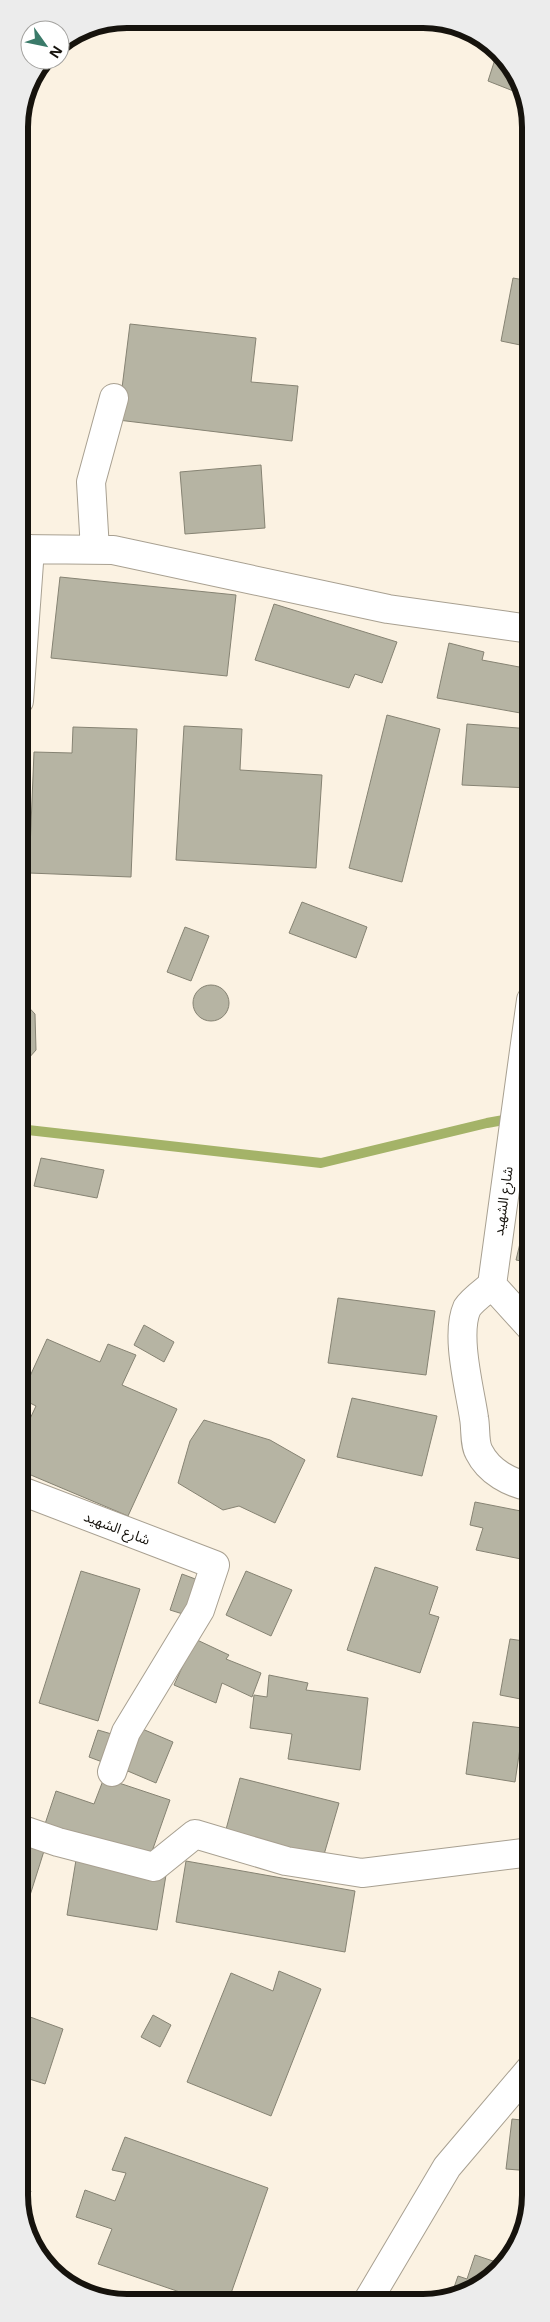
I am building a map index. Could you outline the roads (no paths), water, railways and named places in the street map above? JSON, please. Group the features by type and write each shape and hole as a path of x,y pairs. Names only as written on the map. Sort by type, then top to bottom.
{"street":[{"path":"95,550 91,482 114,398"},
{"path":"28,549 113,550 388,609 522,628"},
{"name":"شارع الشهيد","path":"492,1285 522,1066"},
{"path":"522,1318 492,1285 468,1308 464,1325 464,1363 478,1451 493,1471 522,1486"},
{"name":"شارع الشهيد","path":"28,1493 215,1565 200,1610 126,1732 112,1772"},
{"path":"28,1832 58,1842 154,1867 196,1834 286,1860 362,1873 522,1853"},
{"path":"372,2294 447,2167 522,2079"}],"waterway":[{"path":"28,1130 321,1163 487,1123 522,1117"}]}
